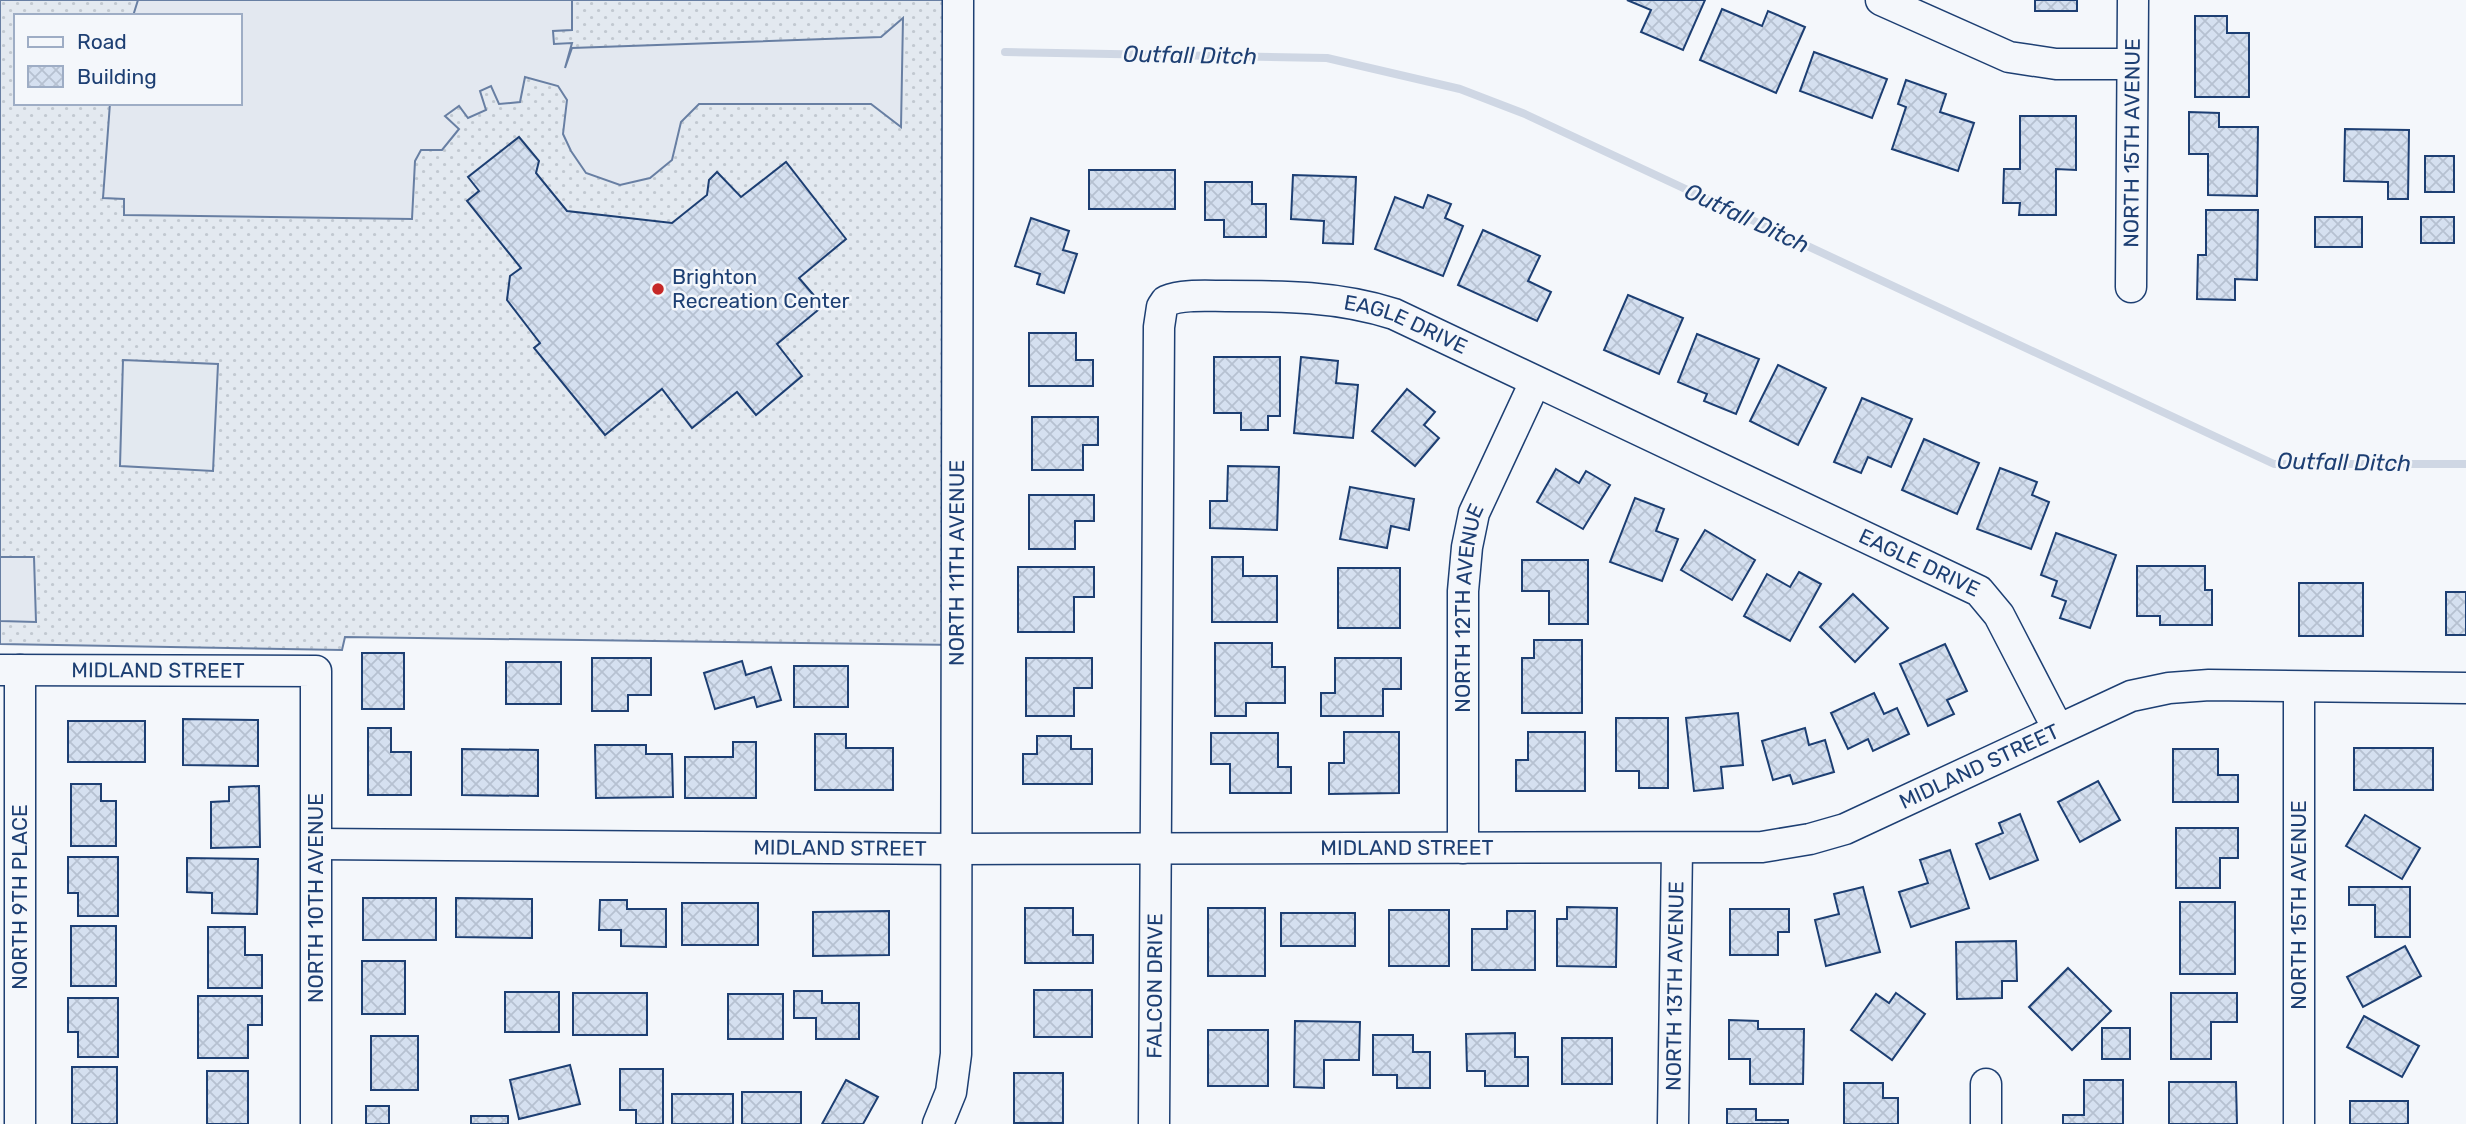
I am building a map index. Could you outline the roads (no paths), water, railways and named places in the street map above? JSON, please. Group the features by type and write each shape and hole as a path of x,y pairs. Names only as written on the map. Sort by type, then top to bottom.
{"street":[{"name":"NORTH 11TH AVENUE","path":"938,1124 951,1092 955,1069 958,849 958,0"},
{"path":"1881,0 2009,57 2056,64 2132,64"},
{"name":"NORTH 15TH AVENUE","path":"2131,287 2133,0"},
{"name":"EAGLE DRIVE","path":"1156,848 1159,327 1161,307 1166,301 1216,296 1286,296 1345,301 1394,314 1979,591 1998,615 2057,729"},
{"name":"NORTH 12TH AVENUE","path":"1463,848 1463,591 1467,547 1474,513 1535,382"},
{"name":"MIDLAND STREET","path":"10,670 316,671"},
{"name":"NORTH 9TH PLACE","path":"10,670 20,1124"},
{"name":"NORTH 10TH AVENUE","path":"316,671 316,1124"},
{"name":"NORTH 15TH AVENUE","path":"2298,1124 2299,687"},
{"name":"MIDLAND STREET","path":"317,844 958,849 1762,847 1810,839 1845,829 2131,696 2169,688 2466,688"},
{"name":"FALCON DRIVE","path":"1154,1124 1156,848"},
{"name":"NORTH 13TH AVENUE","path":"1673,1124 1677,849"},
{"path":"1986,1084 1986,1124"}],"waterway":[{"name":"Outfall Ditch","path":"1005,52 1327,58 1460,89 1525,114 2274,464 2466,464"}],"place":[{"name":"Brighton Recreation Center","path":"658,289"}]}
